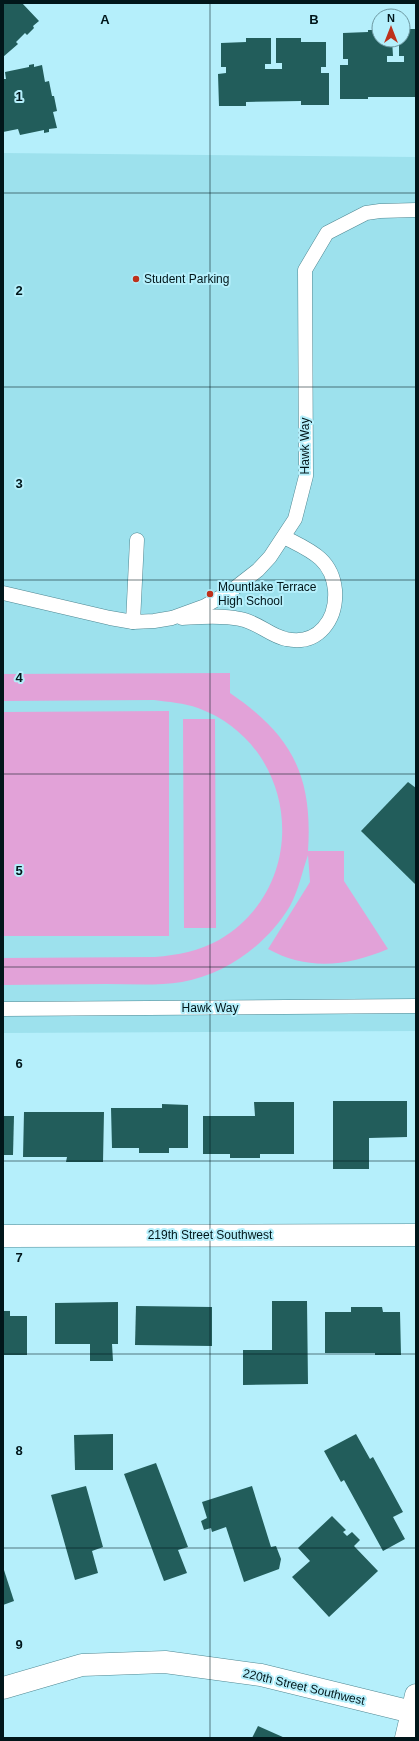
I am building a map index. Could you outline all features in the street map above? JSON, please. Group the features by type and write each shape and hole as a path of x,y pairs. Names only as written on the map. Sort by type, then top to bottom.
{"street":[{"name":"219th Street Southwest","path":"3,1236 416,1235"},
{"name":"220th Street Southwest","path":"3,1688 82,1665 165,1662 261,1675 415,1707"},
{"path":"406,1738 415,1707"}],"lane":[{"name":"Hawk Way","path":"3,593 133,622 172,618 205,606 246,581 270,557 295,519 306,476 305,270 327,233 366,213 416,210"},
{"path":"172,618 222,617 240,619 256,623 286,639 295,640 306,638 324,629 330,622 334,613 336,599 334,585 329,570 323,560 311,551 284,537"},
{"path":"133,622 137,540"},
{"name":"Hawk Way","path":"3,1009 416,1006"}],"shaded area":[{"name":"Mountlake Terrace High School","path":"3,153 416,157 416,1031 3,1033"},
{"path":"230,673 230,693 269,725 283,742 294,760 302,779 307,801 309,824 308,851 344,851 344,881 388,949 358,959 328,964 298,961 268,949 310,882 308,855 293,900 281,920 258,945 230,964 215,972 182,982 163,984 3,985 3,958 155,957 188,952 219,940 249,916 270,886 280,852 282,817 274,783 257,752 232,726 198,708 154,700 3,701 3,674"},
{"path":"169,711 169,936 3,936 3,712"},
{"path":"183,719 215,719 216,928 184,928"}],"building":[{"path":"3,3 22,3 39,21 33,26 34,28 27,35 25,33 16,42 18,44 3,57"},
{"path":"411,29 416,29 416,97 368,97 368,99 340,99 340,65 348,65 348,59 343,59 343,33 368,32 368,30 371,30 371,48 392,48 393,56 387,56 387,62 404,62 404,56 399,56 399,48 411,48"},
{"path":"246,38 271,38 271,64 265,64 265,69 282,69 282,63 276,63 276,38 301,38 301,42 326,42 326,67 321,67 321,73 329,73 329,105 301,105 301,101 246,102 246,106 219,106 218,74 226,73 226,67 221,67 221,43 246,42"},
{"path":"34,64 34,67 42,65 45,82 49,81 57,111 53,112 57,128 49,129 49,132 44,133 44,130 20,135 18,129 3,132 3,79 6,79 5,72 29,67 29,65"},
{"path":"408,782 416,788 416,885 361,831"},
{"path":"333,1101 407,1101 407,1137 369,1138 369,1169 333,1169"},
{"path":"254,1102 294,1102 294,1154 260,1154 260,1158 230,1158 230,1154 203,1154 203,1116 255,1116"},
{"path":"162,1104 188,1105 188,1148 169,1148 169,1153 139,1153 139,1148 112,1148 111,1108 162,1108"},
{"path":"24,1112 104,1112 103,1162 66,1162 67,1157 23,1157"},
{"path":"3,1116 14,1116 13,1155 3,1155"},
{"path":"272,1301 307,1301 308,1384 243,1385 243,1350 272,1350"},
{"path":"118,1302 118,1344 112,1344 113,1361 90,1361 90,1344 55,1344 55,1303"},
{"path":"136,1306 212,1307 212,1346 135,1345"},
{"path":"351,1307 382,1307 383,1312 400,1312 401,1355 375,1355 375,1353 325,1353 325,1312 351,1312"},
{"path":"3,1311 10,1311 10,1316 27,1316 27,1355 3,1355"},
{"path":"113,1434 113,1470 75,1470 74,1435"},
{"path":"356,1434 370,1459 373,1457 403,1512 393,1517 405,1539 383,1551 344,1480 341,1482 324,1451"},
{"path":"156,1463 188,1547 178,1550 187,1573 164,1581 124,1474"},
{"path":"86,1486 103,1547 92,1551 98,1573 75,1580 51,1495"},
{"path":"252,1486 271,1547 276,1546 281,1559 279,1569 244,1582 226,1527 212,1532 211,1528 204,1530 201,1521 207,1518 202,1502"},
{"path":"332,1516 346,1530 343,1532 347,1536 352,1532 360,1540 354,1546 378,1571 329,1617 292,1577 310,1561 298,1548"},
{"path":"3,1567 14,1601 3,1605"},
{"path":"258,1726 285,1738 252,1738"}],"place":[{"name":"Student Parking","path":"136,279"},
{"name":"Mountlake Terrace High School","path":"210,594"}]}
